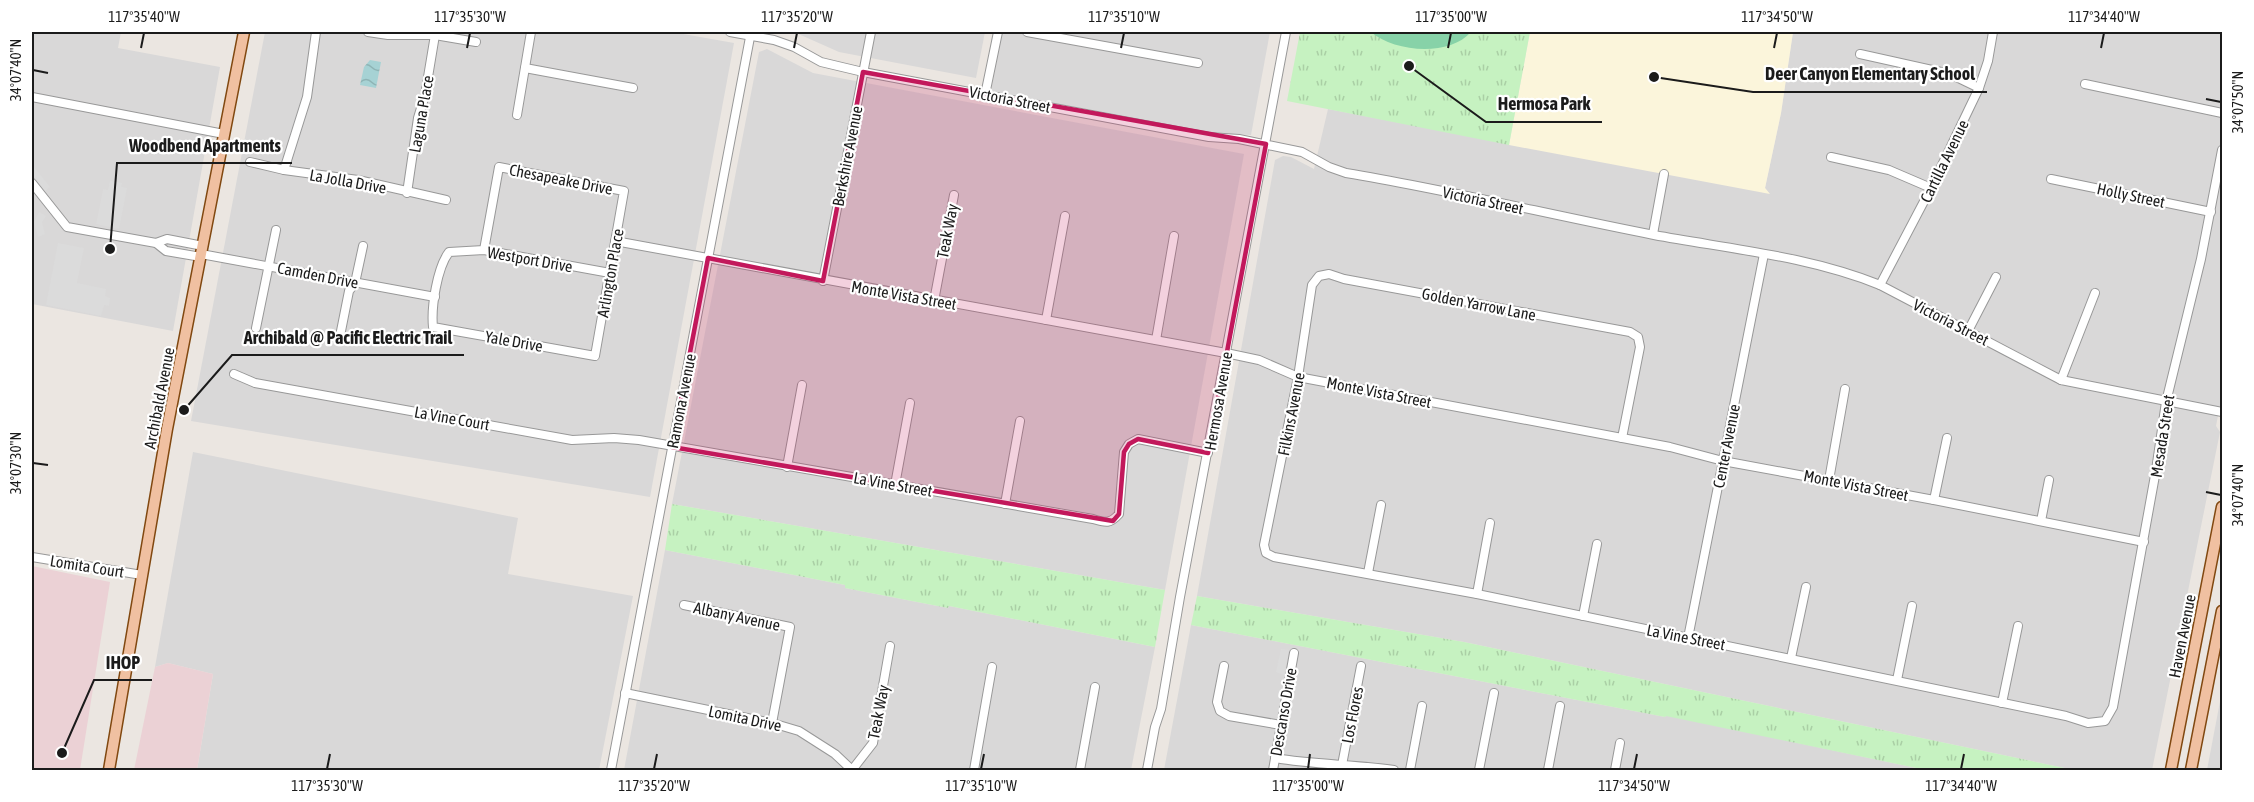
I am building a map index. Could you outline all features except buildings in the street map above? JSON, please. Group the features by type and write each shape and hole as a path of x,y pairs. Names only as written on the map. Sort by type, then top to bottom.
{"main road":[{"name":"Archibald Avenue","path":"109,771 171,408 244,32"},
{"name":"Haven Avenue","path":"2171,771 2223,507"},
{"path":"2191,771 2223,611"}],"street":[{"path":"284,170 304,112 311,78 316,32"},
{"path":"373,32 435,35 476,42"},
{"path":"517,115 531,32"},
{"name":"Victoria Street","path":"730,32 751,33 794,47 821,62 863,72 1209,137 1266,144 1302,152 1329,167 1346,172 1823,266 1880,285 2061,380 2223,412"},
{"name":"Berkshire Avenue","path":"823,281 871,32"},
{"path":"985,95 998,32"},
{"path":"1027,32 1198,63"},
{"name":"Hermosa Avenue","path":"1147,771 1155,728 1161,710 1180,597 1286,32"},
{"name":"Cartilla Avenue","path":"1880,285 1931,188 1979,88 1988,61 1993,32"},
{"name":"Ramona Avenue","path":"611,771 751,33"},
{"name":"Laguna Place","path":"407,193 418,118 425,95 435,35"},
{"path":"1860,54 1950,74 1979,88"},
{"path":"525,68 633,88"},
{"path":"2085,84 2223,113"},
{"path":"32,97 224,134"},
{"name":"Mesada Street","path":"2105,722 2113,707 2144,542 2166,402 2211,212 2223,150"},
{"path":"1831,157 1889,170 1931,188"},
{"name":"La Jolla Drive","path":"250,162 284,170 348,178 446,200"},
{"name":"Chesapeake Drive","path":"484,250 499,167 624,191"},
{"path":"1653,234 1664,174"},
{"name":"Holly Street","path":"2051,179 2211,212"},
{"name":"Camden Drive","path":"32,183 67,227 156,243 168,239 201,252 435,297"},
{"name":"Arlington Place","path":"595,356 624,191"},
{"name":"Teak Way","path":"934,301 954,195"},
{"path":"1046,320 1065,216"},
{"path":"256,328 276,230"},
{"path":"1156,340 1174,236"},
{"name":"Monte Vista Street","path":"615,241 823,281 1226,353 1258,360 1298,377 1670,447 1723,461 2144,542"},
{"path":"340,336 349,291 355,283 363,246"},
{"name":"Westport Drive","path":"435,297 443,260 449,252 484,250 610,273"},
{"name":"Center Avenue","path":"1688,638 1764,254"},
{"name":"Golden Yarrow Lane","path":"1319,276 1329,274 1355,281 1630,332 1638,337 1640,347 1622,438"},
{"name":"Filkins Avenue","path":"1266,552 1264,545 1298,377 1312,285 1319,276"},
{"path":"1968,331 1996,277"},
{"path":"2061,380 2095,293"},
{"name":"Yale Drive","path":"435,297 432,312 433,327 595,356"},
{"name":"La Vine Court","path":"234,374 255,383 572,440 614,438 672,447"},
{"path":"787,466 802,385"},
{"path":"1829,480 1845,389"},
{"path":"895,484 910,403"},
{"path":"1005,504 1020,421"},
{"path":"1934,500 1947,438"},
{"name":"La Vine Street","path":"672,447 895,484 1106,523 1113,521 1119,514 1124,452 1129,444 1138,439 1208,453"},
{"path":"2041,521 2049,480"},
{"path":"1368,573 1382,505"},
{"path":"1477,594 1490,523"},
{"path":"1583,616 1597,544"},
{"name":"La Vine Street","path":"1266,552 1274,557 1477,594 1791,658 2066,716 2088,723 2105,722"},
{"name":"Lomita Court","path":"32,557 142,575"},
{"path":"1791,658 1806,587"},
{"name":"Albany Avenue","path":"684,605 790,627 772,723"},
{"path":"1897,680 1912,606"},
{"path":"2002,703 2018,626"},
{"name":"Teak Way","path":"852,771 873,743 890,646"},
{"name":"Descanso Drive","path":"1272,771 1294,653"},
{"path":"1224,666 1217,702 1220,711 1229,716 1281,725"},
{"name":"Los Flores","path":"1342,765 1361,666"},
{"path":"974,771 992,667"},
{"path":"1080,771 1095,687"},
{"name":"Lomita Drive","path":"626,693 772,723 799,731 818,742 852,771"},
{"path":"1479,771 1494,693"},
{"path":"1410,771 1422,706"},
{"path":"1548,771 1560,706"},
{"path":"1615,771 1620,743"},
{"path":"1275,758 1389,770"}],"highlighted area":[{"path":"863,72 1266,144 1208,453 1138,439 1129,444 1124,452 1119,514 1113,521 672,447 708,258 823,281"}],"shaded area":[{"path":"32,32 121,32 118,48 220,67 173,331 32,304"},
{"path":"265,32 672,32 734,43 650,497 191,421"},
{"path":"794,32 985,32 976,78 839,52"},
{"path":"1002,32 1270,32 1251,135 1209,133 991,91"},
{"path":"1530,32 1793,32 1781,113 1765,188 1770,194 1509,145"},
{"path":"1793,32 2222,32 2222,395 2216,426 2220,432 2152,770 2074,770 1464,642 1197,596 1275,160 1283,156 1291,157 1314,169 1328,109 1769,193 1765,188 1781,113"},
{"path":"767,49 813,73 1244,154 1165,590 672,504 759,52"},
{"path":"33,166 50,187 45,191 32,174"},
{"path":"110,181 122,183 121,187 127,188 119,229 96,224 103,189 108,190"},
{"path":"39,212 46,216 42,222 45,234 38,237 34,222"},
{"path":"58,243 84,248 77,283 106,289 105,296 110,298 109,306 104,305 101,316 46,305"},
{"path":"193,452 518,518 508,574 633,596 599,770 197,770 213,674 168,663 155,667"},
{"path":"665,550 845,585 845,588 1155,647 1131,770 624,770"},
{"path":"32,566 110,582 80,770 32,770"},
{"path":"1191,625 1665,717 1666,715 1926,770 1164,770"},
{"path":"1281,649 1289,650 1284,675 1276,672"},
{"path":"168,663 213,674 197,770 134,770 155,667"},
{"path":"2222,691 2222,770 2207,770"}],"green space":[{"path":"1300,32 1530,32 1509,145 1287,101"},
{"path":"1371,32 1471,32 1461,40 1449,45 1421,49 1393,44"},
{"path":"672,504 1165,590 1155,647 845,588 845,585 665,550"},
{"path":"1197,596 1464,642 2074,770 1926,770 1666,716 1191,625"}],"water":[{"path":"370,60 381,62 376,88 360,85 364,67"}],"place":[{"name":"Hermosa Park","path":"1409,66"},
{"name":"Deer Canyon Elementary School","path":"1654,77"},
{"name":"Woodbend Apartments","path":"110,249"},
{"name":"Archibald @ Pacific Electric Trail","path":"184,410"},
{"name":"IHOP","path":"62,753"}]}
